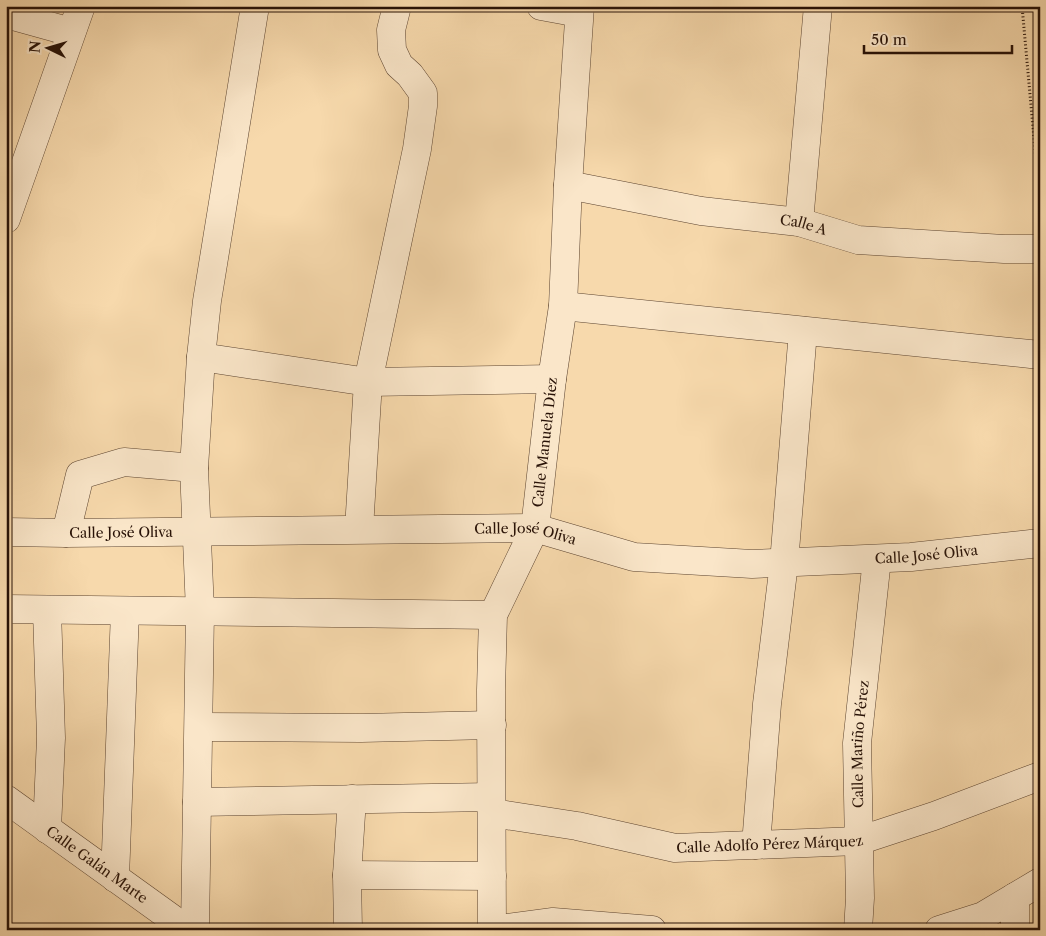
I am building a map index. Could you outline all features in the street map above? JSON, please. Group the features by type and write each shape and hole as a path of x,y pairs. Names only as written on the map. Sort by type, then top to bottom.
{"street":[{"path":"6,219 70,32 81,6"},
{"path":"195,930 200,612 194,468 200,357 207,301 255,6"},
{"path":"359,529 368,382 417,149 423,99 423,92 410,74 399,66 392,50 391,30 397,6"},
{"path":"541,6 579,10"},
{"path":"799,222 818,6"},
{"name":"Calle Manuela Díez","path":"492,930 493,615 535,528 552,379 563,306 568,185 579,10"},
{"path":"6,14 70,32"},
{"name":"Calle A","path":"568,185 701,211 799,222 858,240 1004,249 1040,249"},
{"path":"563,306 1040,355"},
{"path":"756,846 767,704 784,563 803,331"},
{"path":"200,357 368,382 552,379"},
{"path":"66,533 80,475 124,462 194,468"},
{"name":"Calle José Oliva","path":"6,532 535,528 634,556 752,564 911,557 1040,543"},
{"name":"Calle Mariño Pérez","path":"858,930 860,898 857,743 877,559"},
{"path":"6,609 493,615"},
{"path":"47,610 51,738 47,829"},
{"path":"116,878 125,610"},
{"path":"199,727 361,728 492,725"},
{"name":"Calle Adolfo Pérez Márquez","path":"197,802 352,799 492,805 675,848 756,846 858,841 934,816 1040,776"},
{"name":"Calle Galán Marte","path":"6,799 188,930"},
{"path":"348,930 347,874 352,799"},
{"path":"347,874 492,876"},
{"path":"939,930 983,916 1040,882"},
{"path":"1015,897 1015,930"},
{"path":"492,930 553,922 652,930"}],"path":[{"path":"1022,6 1040,204"}]}
